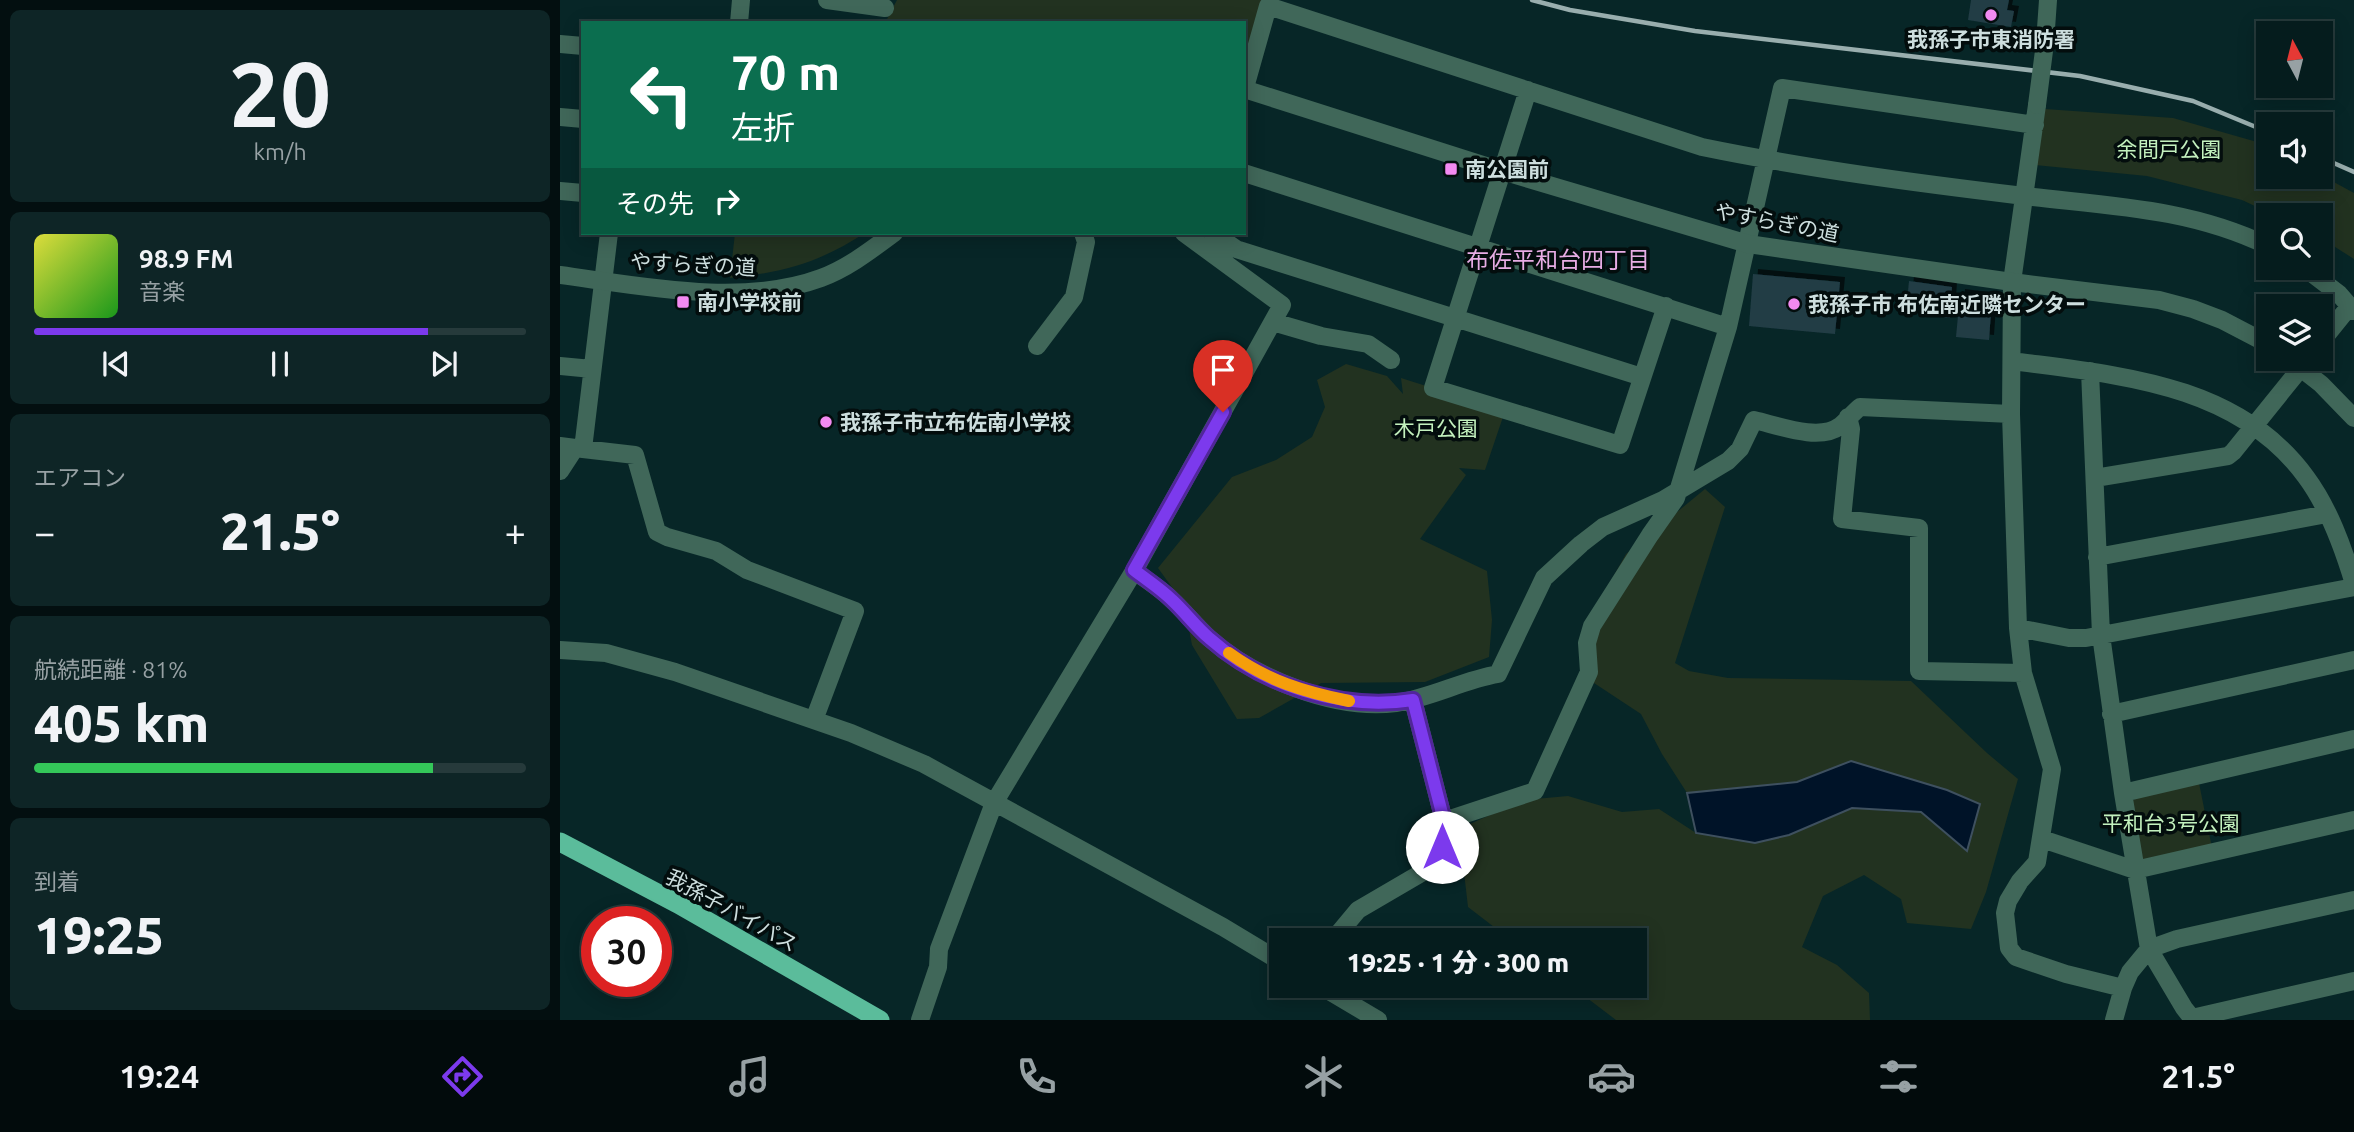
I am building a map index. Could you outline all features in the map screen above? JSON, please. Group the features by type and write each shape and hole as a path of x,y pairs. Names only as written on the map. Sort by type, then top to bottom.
{"highway":[{"name":"我孫子バイパス","path":"560,842 678,904 880,1020"}],"street":[{"path":"739,21 741,0"},
{"path":"827,0 883,10"},
{"path":"2048,0 2035,125 2012,282 2011,414 2018,628 2023,673 2052,769 2037,862 2008,901 2005,913 2009,948 2016,957 2066,974 2123,988"},
{"path":"1246,83 1268,6 1702,147 1765,160 2198,219 2256,240"},
{"path":"560,44 581,47"},
{"path":"1444,821 1535,791 1589,671 1587,643 1592,626 1676,498 1728,327 1782,88 2035,125"},
{"path":"1528,90 1433,388 1620,446 1666,306"},
{"name":"やすらぎの道","path":"1246,91 1748,244 2160,300 2222,320 2256,338"},
{"path":"560,117 581,119"},
{"path":"1246,174 1728,327"},
{"path":"560,191 581,193"},
{"path":"560,471 573,448 592,369 609,235"},
{"name":"やすらぎの道","path":"560,275 701,292 761,291 822,277 861,257 891,235"},
{"path":"1037,346 1074,297 1086,242 1084,235"},
{"path":"920,1020 937,967 939,948 994,803 1134,570 1282,305 1187,235"},
{"path":"1216,235 1236,249 1643,377"},
{"path":"2321,280 2339,294 2351,309 2333,329"},
{"path":"1273,322 1321,336 1368,344 1391,360"},
{"path":"2012,361 2090,371 2164,385 2192,394 2238,415 2272,440 2306,477 2328,514 2354,585 2101,635 2069,638 2018,628"},
{"path":"560,366 592,369"},
{"path":"2090,371 2101,635 2123,793 2149,949 2192,1019 2354,981"},
{"path":"2095,478 2228,456 2293,371"},
{"path":"2308,371 2354,418"},
{"path":"1134,570 1171,599 1210,639 1249,667 1304,692 1358,703 1413,700 1499,674 1544,578 1603,527 1663,500 1728,461 1741,449 1754,420 1815,433 1838,427 1860,407 2011,414"},
{"path":"1848,417 1851,429 1842,519 1919,528 1919,671 2023,673"},
{"path":"573,448 635,455 657,532 716,551 747,570 855,611 814,720"},
{"path":"2097,557 2328,514"},
{"path":"560,650 606,653 652,666 851,733 925,764 1269,955"},
{"path":"2111,714 2354,660"},
{"path":"1343,928 1358,910 1435,865 1442,847 1444,821 1413,700"},
{"path":"2123,793 2354,739"},
{"path":"2042,839 2136,870 2354,820"},
{"path":"2114,1020 2130,972 2149,949 2177,939 2354,900"},
{"path":"1341,998 1378,1020"}],"green space":[{"path":"897,0 1263,0 1246,62 1246,21 886,21"},
{"name":"余間戸公園","path":"2045,109 2173,118 2256,142 2256,189 2333,189 2333,182 2354,193 2354,259 2333,246 2333,203 2256,203 2256,207 2242,200 2147,176 2035,165"},
{"path":"735,235 862,235 816,259 768,273 730,278"},
{"name":"木戸公園","path":"1346,364 1387,376 1403,394 1401,378 1505,411 1485,470 1459,468 1466,475 1420,539 1487,571 1492,620 1489,657 1425,682 1321,683 1259,718 1237,719 1192,645 1184,604 1158,568 1232,477 1276,460 1312,437 1325,407 1317,380"},
{"path":"1705,489 1725,507 1675,663 1689,671 1728,678 1911,681 2018,779 1986,892 1971,929 1907,923 1901,899 1864,875 1823,896 1802,947 1837,965 1869,993 1870,1020 1616,1020 1587,998 1647,998 1647,928 1495,928 1468,907 1459,829 1523,800 1568,796 1622,812 1659,809 1696,833 1789,835 1852,808 1921,812 1966,851 1979,804 1947,790 1851,761 1797,782 1687,793 1641,714 1594,683 1587,623 1626,554"},
{"name":"平和台3号公園","path":"2199,783 2212,848 2142,861 2131,802 2136,798"}],"water":[{"path":"1851,761 1947,790 1980,804 1967,851 1921,812 1852,808 1789,835 1755,843 1696,833 1687,793 1797,782"}],"building":[{"name":"我孫子市東消防署","path":"1971,0 2009,0 2007,10 2014,11 2011,27 1968,20"},
{"name":"我孫子市 布佐南近隣センター","path":"1753,274 1840,282 1835,334 1749,326"},
{"path":"1909,281 1952,287 1950,318 1906,312"},
{"path":"1960,294 1992,298 1989,340 1956,337"}],"railway":[{"path":"1532,0 1570,10 1695,31 2080,76 2193,101 2256,127"},
{"path":"2333,163 2354,172"}],"slow traffic":[{"path":"1229,653 1249,667 1304,692 1349,701"}],"place":[{"name":"我孫子市東消防署","path":"1991,15"},
{"name":"南公園前","path":"1451,169"},
{"name":"南小学校前","path":"683,302"},
{"name":"我孫子市 布佐南近隣センター","path":"1794,304"},
{"name":"我孫子市立布佐南小学校","path":"826,422"}],"district":[{"name":"布佐平和台四丁目","path":"1558,259"}],"route":[{"path":"1223,412 1134,570 1171,599 1210,639 1249,667 1304,692 1358,703 1413,700 1444,821 1442,847"}]}
